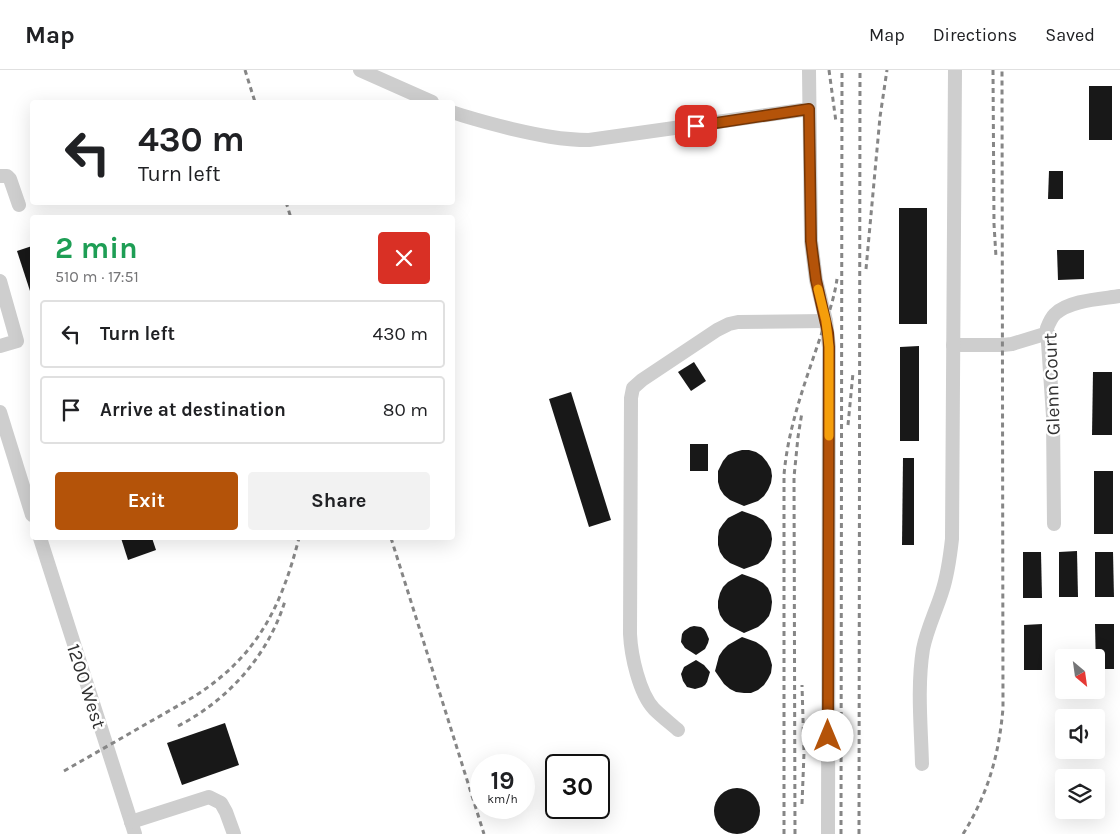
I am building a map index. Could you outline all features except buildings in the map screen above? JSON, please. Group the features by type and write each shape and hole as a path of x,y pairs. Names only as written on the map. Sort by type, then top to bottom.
{"street":[{"path":"360,70 428,100"},
{"path":"809,70 811,241 816,280 826,321 829,347 828,834"},
{"path":"922,764 921,664 927,632 945,581 952,539 955,70"},
{"path":"455,113 548,137 564,140 582,140 602,139 809,109"},
{"path":"0,176 7,176 10,179 19,205"},
{"path":"0,281 18,341 0,346"},
{"name":"Glenn Court","path":"1054,524 1053,416 1047,328 1054,315 1077,303 1120,296"},
{"path":"678,730 654,709 649,702 638,677 631,651 632,393 642,380 723,326 746,321 826,321"},
{"path":"953,345 1012,344 1048,333"},
{"path":"0,412 30,509"},
{"name":"1200 West","path":"41,540 133,828"},
{"path":"133,828 209,797 221,803 234,834"}],"railway":[{"path":"245,70 254,100"},
{"path":"829,70 836,122"},
{"path":"841,834 842,70"},
{"path":"859,834 860,70"},
{"path":"866,269 880,117 887,70"},
{"path":"993,70 996,257"},
{"path":"963,834 972,819 991,774 999,742 1003,708 1002,70"},
{"path":"287,205 290,215"},
{"path":"784,834 784,475 793,422 830,309 837,279"},
{"path":"848,425 853,373"},
{"path":"795,834 794,477 802,412"},
{"path":"64,771 195,696 217,681 235,664 264,628 275,608 284,587 298,540"},
{"path":"392,540 484,834"},
{"path":"178,726 213,703 244,674 268,640 278,621 285,601"},
{"path":"802,685 804,753 802,804"}],"slow traffic":[{"path":"818,289 828,333 829,436"}],"route":[{"path":"696,126 809,109 811,241 816,280 826,321 829,347 828,736"}]}
